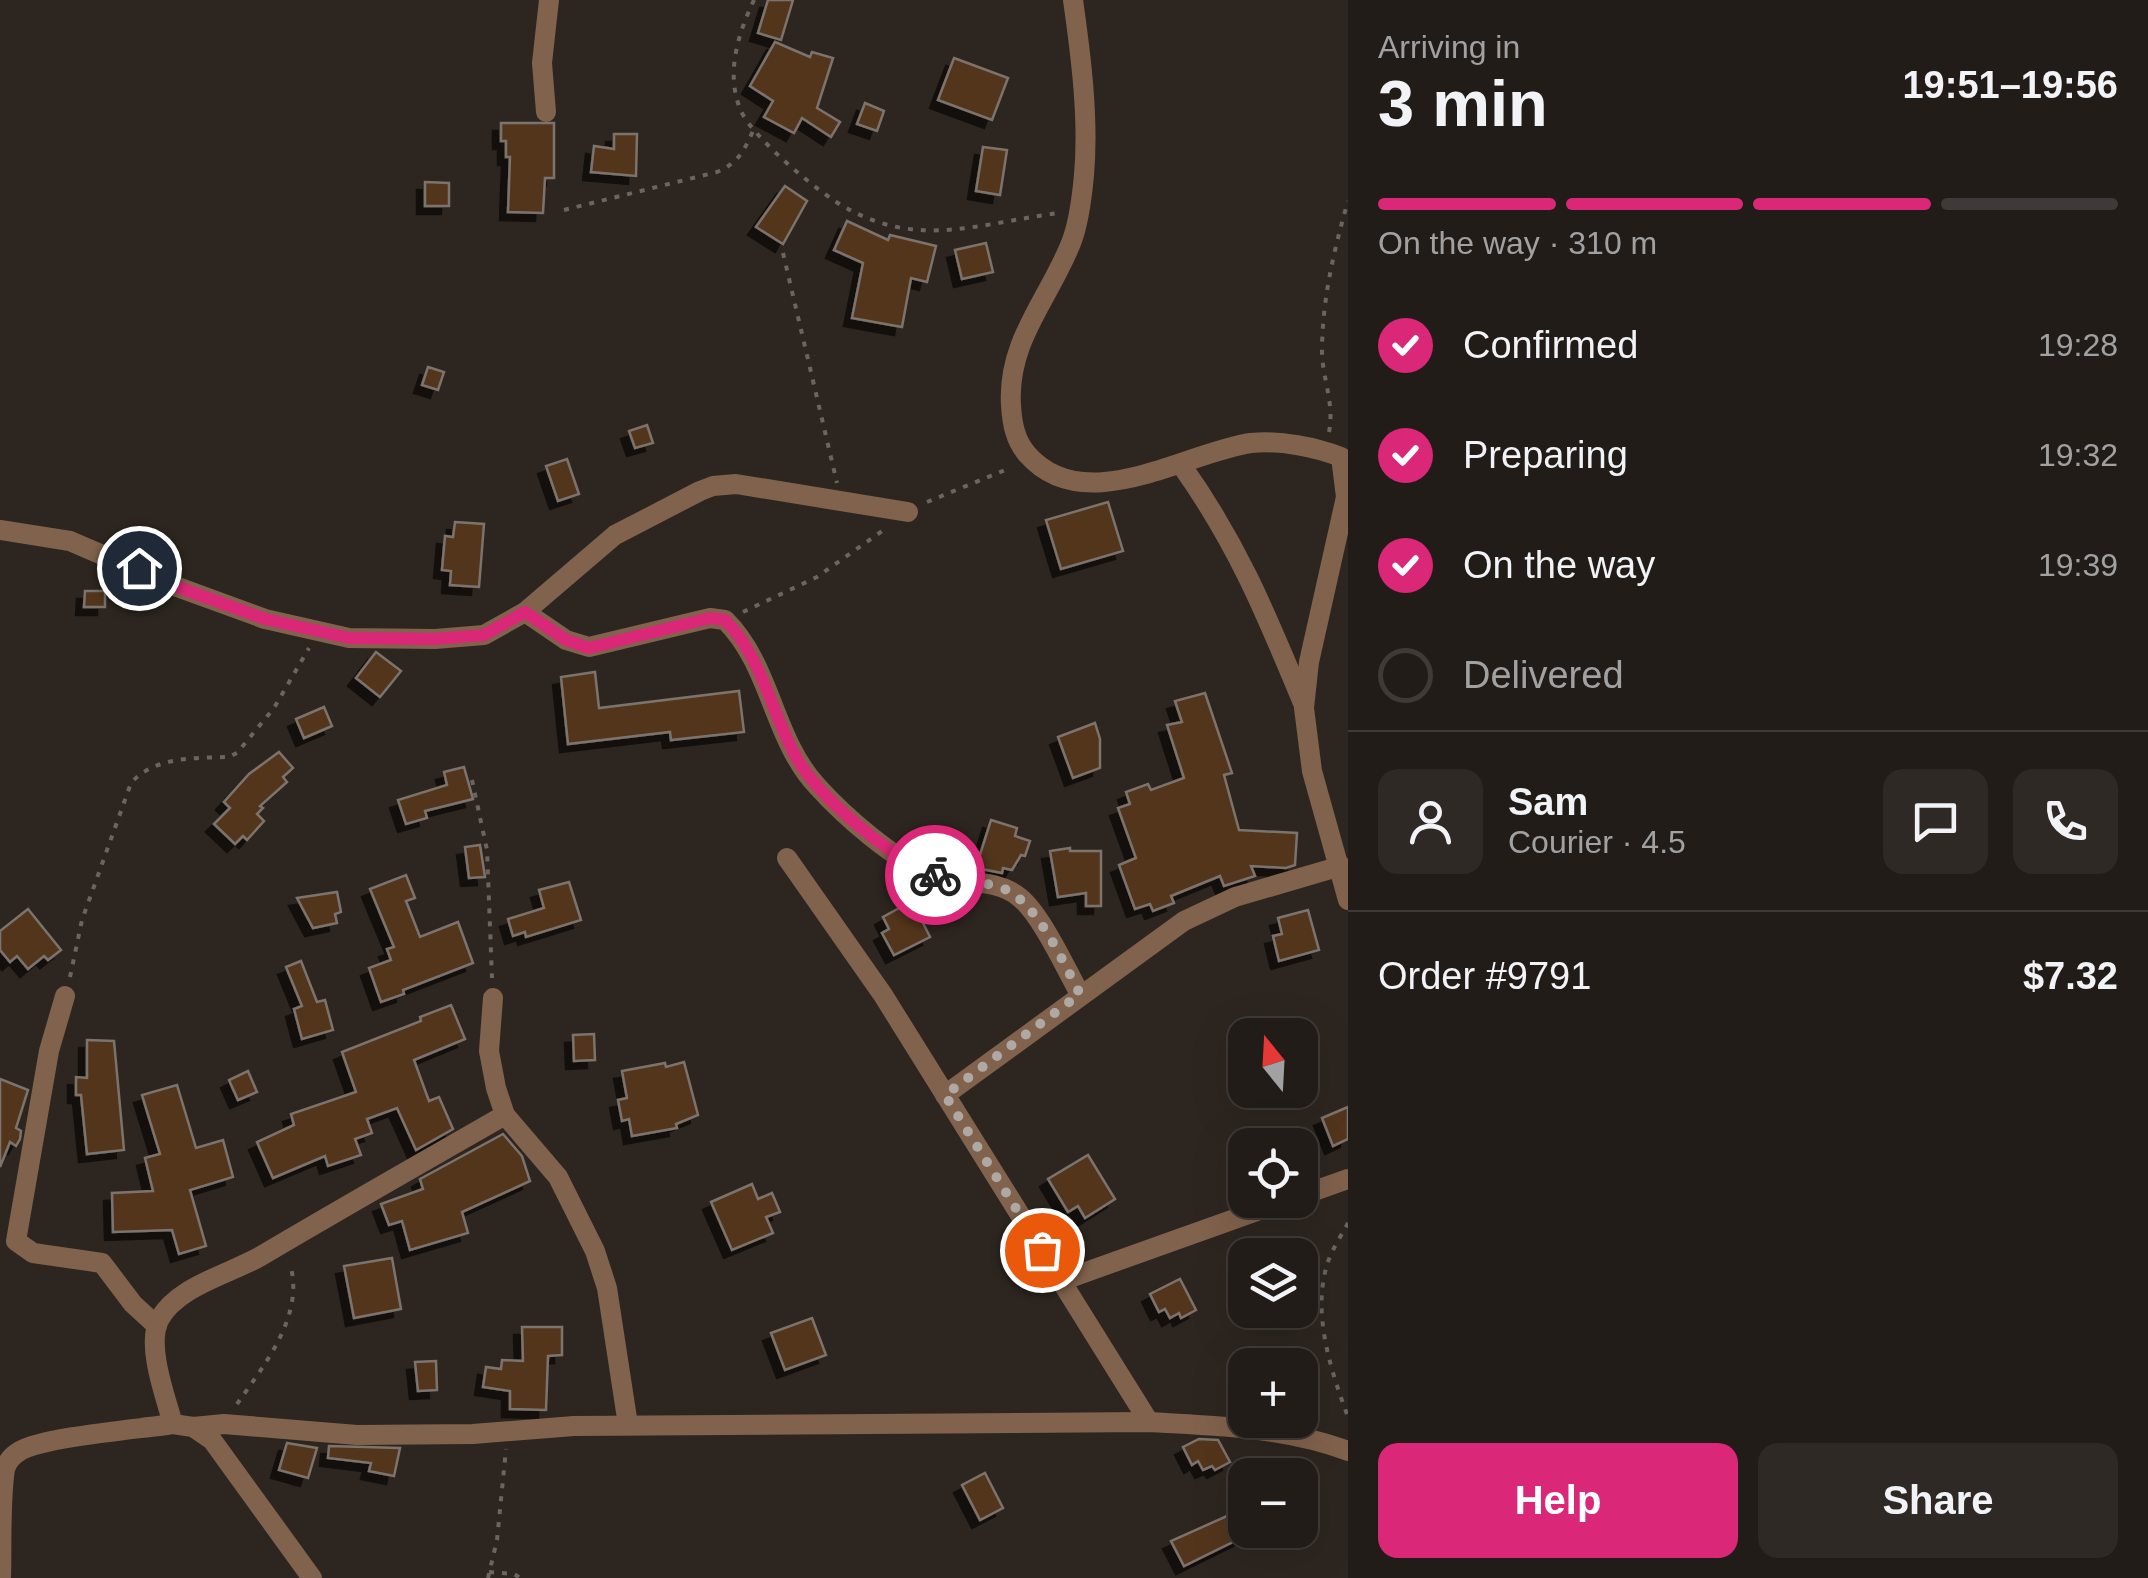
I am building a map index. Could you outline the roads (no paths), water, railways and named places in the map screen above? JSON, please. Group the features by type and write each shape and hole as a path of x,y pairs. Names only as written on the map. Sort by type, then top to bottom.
{"street":[{"path":"546,112 542,63 549,0"},
{"path":"1073,0 1084,174 1072,240 1034,309 1015,355 1010,380 1016,435 1041,467 1084,481 1119,480 1182,466 1254,443 1338,456 1346,497 1309,662 1304,708 1312,771 1348,900"},
{"path":"1182,466 1240,555 1304,708"},
{"path":"0,530 70,541 246,612 320,632 349,638 435,639 484,635 525,612 615,535 714,486 736,484 908,512"},
{"path":"525,612 566,640 589,648 710,618 725,620 749,651 796,757 816,785 899,859 932,874 1000,887 1019,897 1080,994"},
{"path":"787,858 883,996 1149,1422"},
{"path":"945,1095 1184,922 1234,897 1341,866"},
{"path":"65,996 49,1051 16,1240 33,1253 102,1263 133,1304 157,1326"},
{"path":"492,998 489,1051 504,1114 558,1178 595,1250 607,1288 628,1425"},
{"path":"312,1578 212,1440 183,1426 158,1371 157,1326 169,1308 186,1294 504,1114"},
{"path":"1318,1189 1348,1178"},
{"path":"1061,1281 1238,1218"},
{"path":"1,1578 1,1512 9,1460 21,1450 48,1443 183,1426 224,1424 357,1434 508,1432 628,1425 1149,1422 1226,1426 1320,1440 1348,1451"}]}
